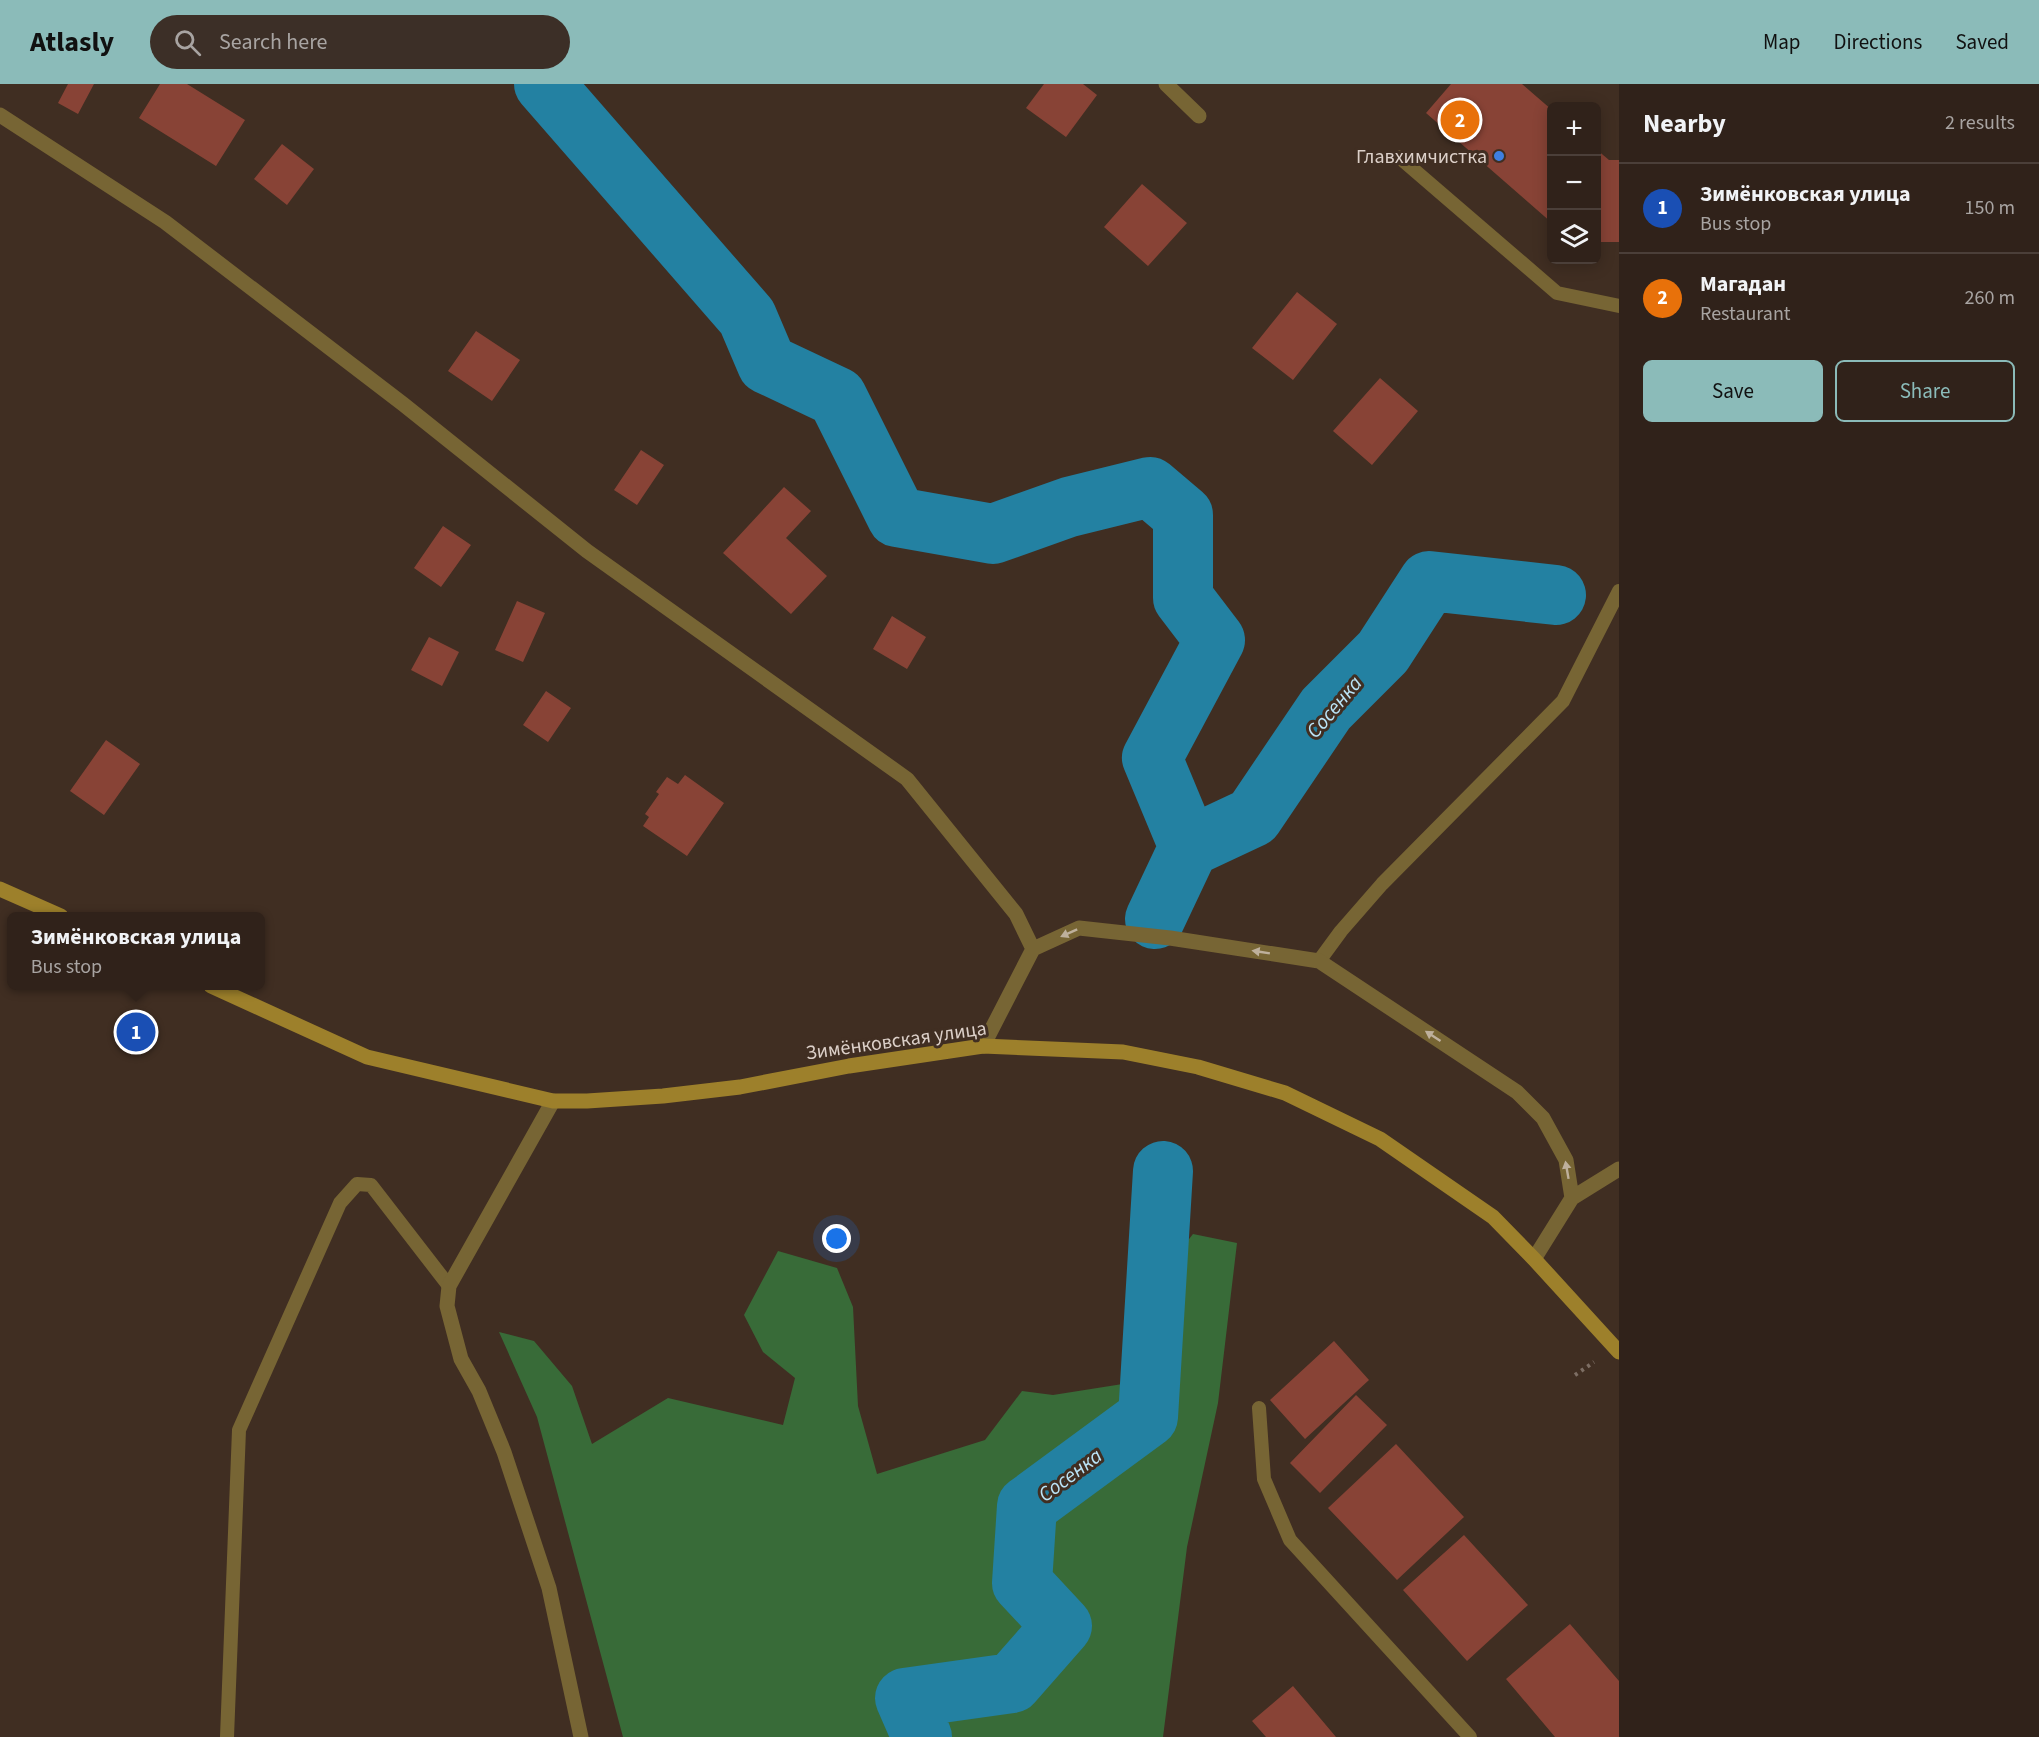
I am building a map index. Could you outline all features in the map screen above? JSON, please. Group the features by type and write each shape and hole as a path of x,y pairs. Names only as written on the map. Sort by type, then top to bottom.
{"main road":[{"path":"0,889 52,912"},
{"name":"Зимёнковская улица","path":"220,990 368,1058 553,1101 663,1096 740,1087 849,1066 983,1046 1123,1052 1198,1067 1285,1093 1380,1139 1493,1217 1619,1352"}],"street":[{"path":"1166,84 1200,116"},
{"path":"0,115 165,222 404,404 587,551 907,779 1016,914 1033,949"},
{"path":"983,1046 1033,949 1079,928 1170,938 1318,961 1517,1092 1542,1118 1566,1160 1572,1198"},
{"path":"553,1101 449,1286 447,1306 461,1359 479,1391 504,1452 549,1588 582,1737"},
{"path":"1534,1259 1572,1198 1619,1169"}],"lane":[{"path":"1399,157 1557,293 1619,306"},
{"path":"1318,961 1382,884 1563,701 1619,591"},
{"path":"226,1737 239,1430 340,1203 357,1184 371,1185 449,1286"},
{"path":"1259,1408 1264,1479 1290,1540 1470,1737"}],"green space":[{"path":"1193,1234 1237,1243 1218,1403 1187,1547 1163,1737 623,1737 537,1417 499,1332 534,1341 572,1386 592,1444 668,1398 783,1425 795,1378 763,1352 744,1315 778,1251 837,1268 853,1307 858,1406 877,1474 985,1440 1022,1391 1053,1395 1129,1383 1153,1285"}],"building":[{"path":"68,84 94,84 78,114 58,103"},
{"path":"160,84 187,84 245,120 216,166 139,118"},
{"path":"1044,84 1083,84 1097,95 1066,137 1026,108"},
{"path":"1451,84 1522,84 1547,106 1547,219 1426,113"},
{"path":"282,144 314,169 287,205 254,179"},
{"path":"1601,153 1609,160 1619,160 1619,242 1601,242"},
{"path":"1142,184 1187,223 1148,266 1104,227"},
{"path":"1297,292 1337,324 1293,380 1252,348"},
{"path":"476,331 520,360 492,401 448,371"},
{"path":"1380,378 1418,411 1372,465 1333,431"},
{"path":"641,450 664,465 637,505 614,490"},
{"path":"784,487 811,511 786,538 827,576 791,614 723,553"},
{"path":"443,526 471,545 441,587 414,568"},
{"path":"517,601 545,613 523,662 495,650"},
{"path":"892,616 926,637 907,669 873,649"},
{"path":"429,637 459,652 442,686 411,670"},
{"path":"546,691 571,708 548,742 523,725"},
{"path":"106,740 140,764 104,815 70,791"},
{"path":"685,775 724,803 687,856 643,826 649,817 645,814 659,794 656,792 667,777 678,784"},
{"path":"1334,1341 1369,1380 1305,1439 1270,1400"},
{"path":"1356,1395 1387,1425 1320,1493 1290,1463"},
{"path":"1396,1444 1464,1517 1397,1580 1328,1508"},
{"path":"1464,1535 1528,1605 1467,1661 1403,1590"},
{"path":"1570,1624 1619,1681 1619,1737 1555,1737 1506,1679"},
{"path":"1293,1686 1336,1737 1266,1737 1252,1721"}],"waterway":[{"path":"544,84 747,317 767,364 837,397 897,517 993,534 1069,507 1150,487 1183,515 1183,598 1215,640 1152,758 1189,847"},
{"name":"Сосенка","path":"1155,919 1189,847 1253,817 1326,709 1383,652 1429,581 1556,595"},
{"name":"Сосенка","path":"922,1737 905,1698 1012,1683 1062,1626 1022,1583 1027,1506 1148,1417 1163,1171"}],"place":[{"name":"Магадан","path":"1460,120"},
{"name":"Главхимчистка","path":"1499,156"},
{"name":"Зимёнковская улица","path":"136,1032"}]}
